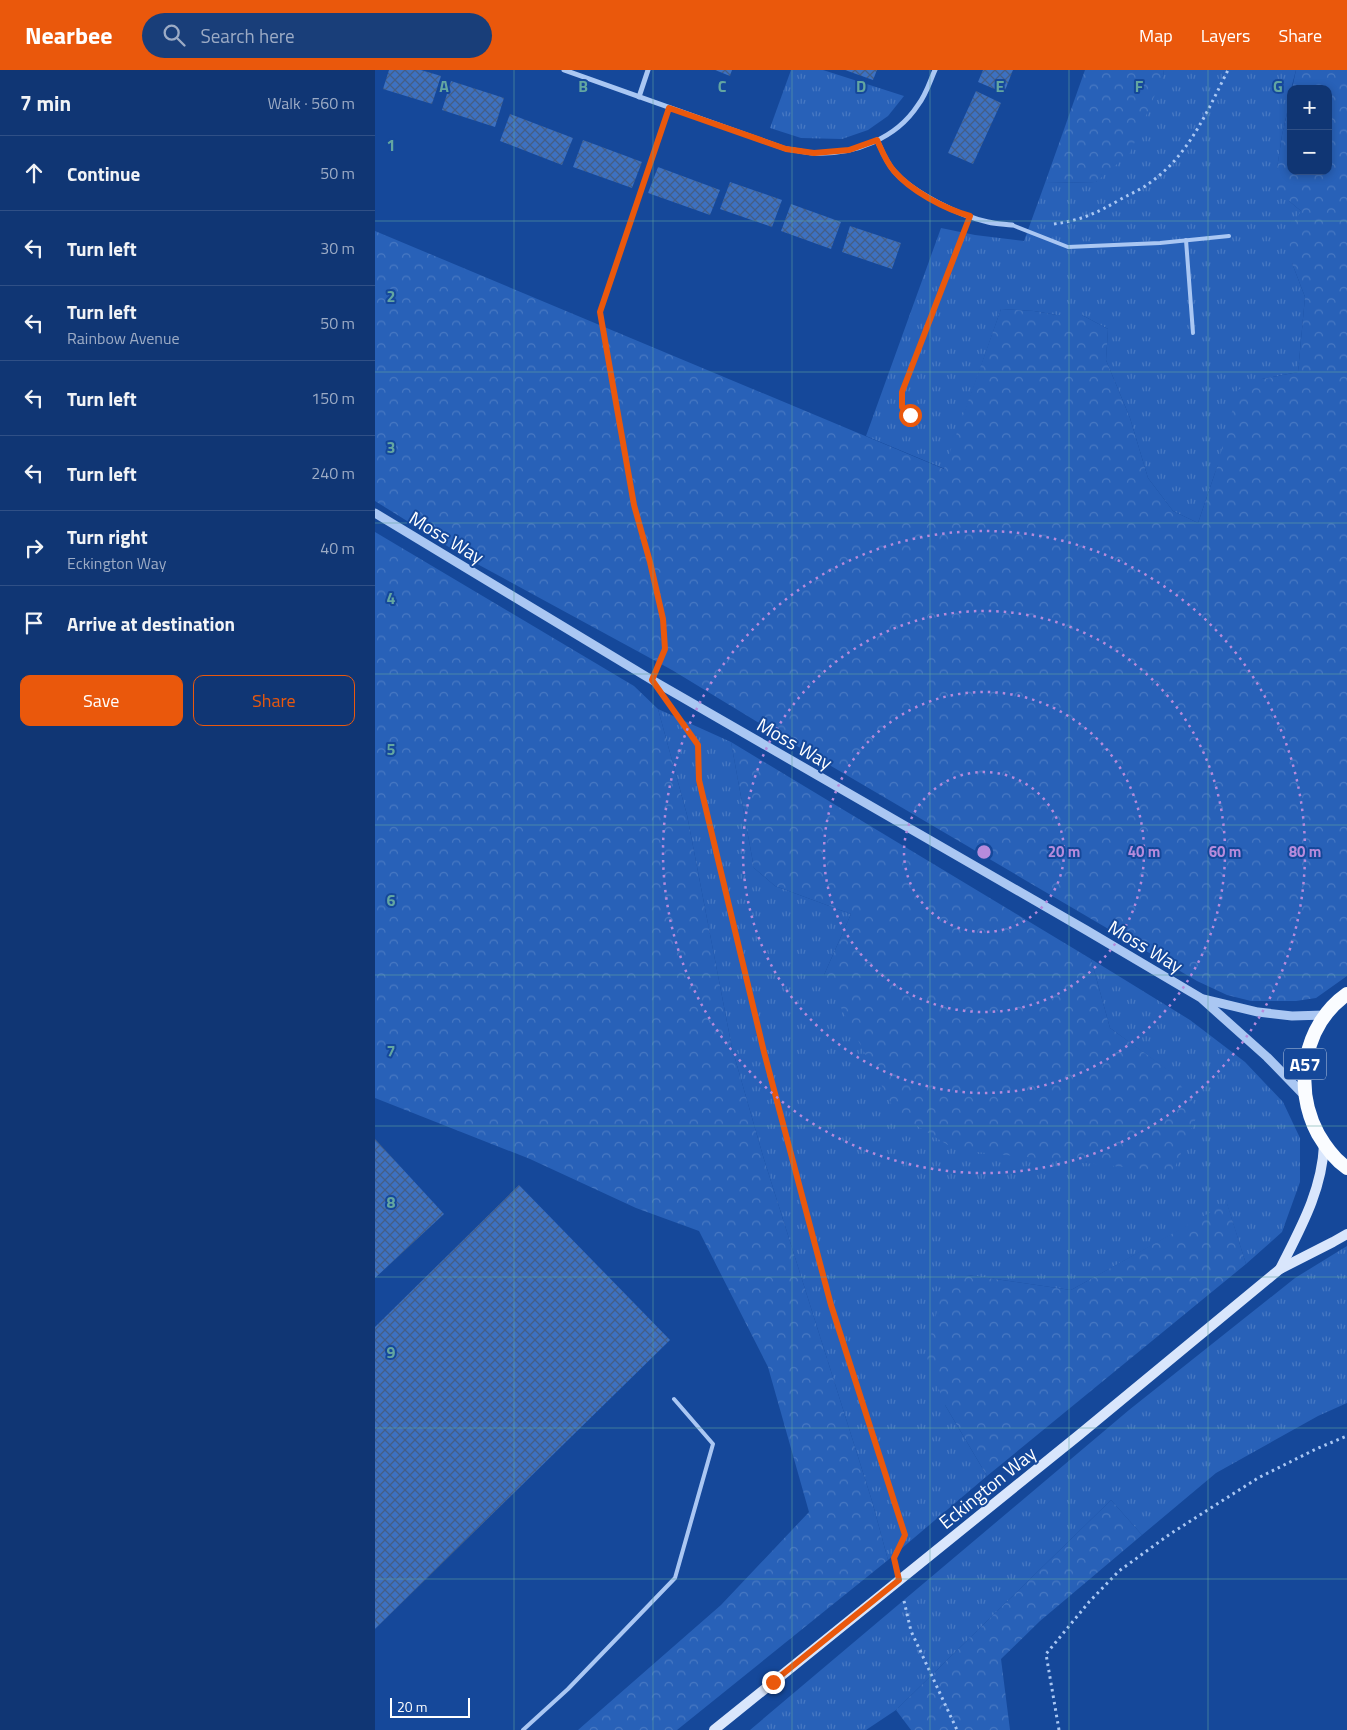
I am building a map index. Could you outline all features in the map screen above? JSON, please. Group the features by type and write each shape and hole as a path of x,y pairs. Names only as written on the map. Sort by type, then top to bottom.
{"highway":[{"name":"A57","path":"1347,994 1325,1015 1311,1040 1304,1067 1304,1095 1311,1121 1324,1145 1347,1168"}],"main road":[{"name":"Eckington Way","path":"1280,1269 1308,1214 1323,1166 1324,1145"},
{"name":"Eckington Way","path":"714,1730 1280,1269 1347,1234"}],"street":[{"path":"564,70 786,149 814,153 849,150 890,134 905,122 919,104 935,70"},
{"path":"639,97 648,70"},
{"path":"877,140 884,157 894,171 908,185 955,212 989,222 1012,225"},
{"name":"Moss Way","path":"375,513 652,680 1201,998 1267,1057 1304,1095"},
{"name":"Moss Way","path":"1201,998 1259,1012 1292,1016 1325,1015"}],"lane":[{"path":"1012,225 1068,247 1160,243 1229,236"},
{"path":"1187,240 1193,333"},
{"path":"523,1730 568,1689 675,1578 713,1444 674,1399"}],"path":[{"path":"1047,225 1070,222 1099,213 1148,184 1175,161 1202,123 1228,70"},
{"path":"652,680 665,649 663,619 634,505 600,312 669,108"},
{"path":"910,415 902,407 902,392 970,216"},
{"path":"678,716 698,745 699,780 764,1052 831,1305 905,1535 894,1558 911,1631 957,1730"},
{"path":"1059,1730 1046,1654 1089,1602 1119,1571 1170,1534 1258,1478 1347,1436"}],"green space":[{"path":"791,70 823,70 904,96 888,116 868,130 842,139 801,138 770,128"},
{"path":"1085,70 1164,70 1130,153 1096,182 1045,183"},
{"path":"1164,70 1296,70 1292,85 1287,85 1287,113 1277,169 1289,201 1301,211 1292,263 1305,297 1298,372 1262,379 1217,467 1198,523 1173,511 1148,478 1130,418 1106,360 1108,329 1082,315 1057,315 1034,311 1001,309 945,469 866,436 941,228 975,235 1024,241 1045,183 1096,182 1163,76"},
{"path":"1296,70 1347,70 1347,976 1316,998 1296,1001 1251,1001 1227,995 1197,981 797,746 672,670 468,559 375,501 375,231 944,469 1001,309 1034,311 1057,315 1082,315 1108,329 1106,360 1130,418 1148,478 1173,511 1198,523 1217,467 1238,390 1262,379 1298,372 1305,297 1292,263 1288,232 1301,211 1289,201 1270,195 1277,169 1287,113 1287,175 1332,175 1332,85 1293,85"},
{"path":"375,532 634,686 658,709 687,815 732,1048 763,1156 872,1501 888,1560 677,1730 578,1730 721,1605 809,1512 768,1367 699,1231 636,1208 530,1159 375,1098"},
{"path":"658,709 731,742 754,868 775,886 851,914 824,975 1170,1072 1110,1028 1091,959 1190,1020 1245,1062 1283,1102 1300,1138 1300,1182 1282,1232 1246,1264 1227,1204 1071,1290 967,1275 945,1405 987,1476 888,1560 872,1501 763,1156 732,1048 687,815"},
{"path":"731,742 1091,959 1110,1028 1171,1072 1199,1111 1173,1172 956,1150 896,1113 824,975 851,914 775,886 754,868"},
{"path":"1227,1203 1246,1264 987,1476 945,1405 926,1355 940,1299 967,1275 1071,1290"},
{"path":"1347,1246 1347,1403 1318,1416 1216,1473 1142,1535 1111,1500 896,1710 866,1730 750,1730 1129,1410 1295,1278"},
{"path":"1111,1500 1142,1535 1040,1621 1001,1659 1010,1730 911,1730 896,1710"}],"building":[{"path":"389,70 421,70 441,76 432,104 383,89"},
{"path":"715,70 732,70 730,76"},
{"path":"845,70 877,70 873,80"},
{"path":"983,70 1013,70 1004,93 978,82"},
{"path":"451,81 504,98 495,127 442,110"},
{"path":"976,91 1001,103 973,164 948,153"},
{"path":"510,114 573,138 562,165 500,141"},
{"path":"583,140 642,162 632,188 573,167"},
{"path":"658,167 720,190 710,215 648,193"},
{"path":"730,182 782,200 772,227 720,209"},
{"path":"791,204 841,222 831,249 781,231"},
{"path":"850,226 901,243 892,269 842,252"},
{"path":"375,1139 444,1214 375,1278"},
{"path":"519,1185 670,1340 375,1629 375,1327"}],"route":[{"path":"773,1682 899,1580 894,1558 905,1535 831,1305 764,1052 699,780 698,745 652,680 665,649 663,619 634,505 615,387 600,312 669,108 786,149 814,153 849,150 877,140 884,157 894,171 908,185 955,212 970,216 902,392 902,407 910,415"}]}
